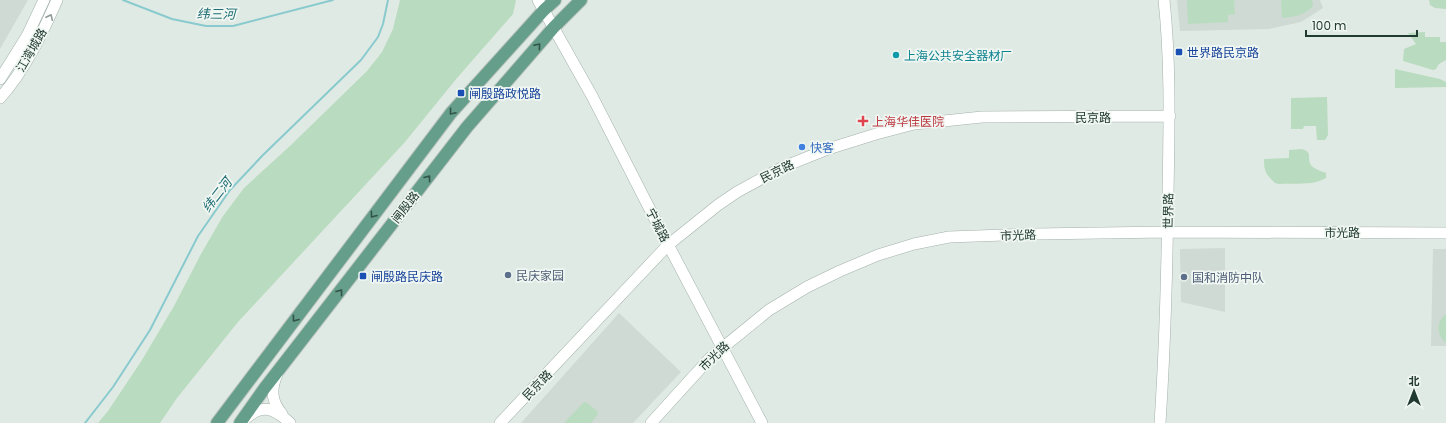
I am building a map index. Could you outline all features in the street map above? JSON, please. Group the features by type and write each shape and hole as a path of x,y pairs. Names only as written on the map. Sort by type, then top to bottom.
{"main road":[{"name":"闸殷路","path":"217,423 451,113 494,65 541,5 555,0"},
{"name":"闸殷路","path":"241,423 278,372 467,127 554,27 581,0"},
{"path":"494,65 509,54 513,53 518,63 510,79"}],"street":[{"name":"江湾城路","path":"0,79 27,36 44,0"},
{"name":"江湾城路","path":"0,98 13,82 38,41 57,0"},
{"name":"世界路","path":"1160,423 1170,116 1169,54 1164,0"},
{"name":"宁城路","path":"541,5 592,96 668,245 762,423"},
{"name":"民京路","path":"500,423 668,245 718,205 737,192 783,167 828,149 876,134 914,124 959,118 1170,116"},
{"name":"市光路","path":"651,423 710,358 769,310 807,287 878,255 914,244 949,237 1167,232 1446,233"},
{"path":"278,372 272,386 272,398 278,410 288,421"},
{"path":"241,423 255,411 263,409 271,409 288,421"}],"shaded area":[{"path":"0,0 28,0 0,49"},
{"path":"1177,0 1320,0 1323,8 1301,22 1269,29 1180,31"},
{"path":"1225,248 1225,312 1181,302 1180,249"},
{"path":"1433,249 1446,249 1446,346 1431,346"},
{"path":"619,313 681,372 633,423 521,423"}],"green space":[{"path":"400,0 516,0 513,14 457,78 405,142 238,322 177,398 160,423 98,423 108,411 142,360 174,306 223,216 244,188 291,145 367,71 382,52 393,29"},
{"path":"1187,0 1234,0 1235,14 1228,15 1228,22 1188,24"},
{"path":"1281,0 1312,0 1313,6 1307,12 1282,18"},
{"path":"1429,0 1446,0 1446,9 1435,8 1430,5"},
{"path":"1425,32 1425,37 1440,37 1440,42 1446,42 1446,60 1433,70 1403,61 1404,49 1416,44 1408,33"},
{"path":"1395,69 1440,79 1446,82 1446,87 1395,88"},
{"path":"1327,97 1328,135 1325,140 1317,140 1316,126 1304,126 1303,129 1291,129 1291,98"},
{"path":"1302,149 1308,152 1311,165 1326,173 1326,178 1321,181 1303,184 1275,183 1266,172 1264,167 1264,159 1289,158 1289,150"},
{"path":"1446,314 1446,343 1440,336 1438,328 1440,321"},
{"path":"584,402 597,411 598,414 591,423 564,423"}],"waterway":[{"name":"纬三河","path":"123,0 172,19 206,26 233,26 333,0"},
{"name":"纬二河","path":"85,423 113,387 150,330 198,236 230,190 263,155 361,60 378,37 383,24 388,0"}],"place":[{"name":"世界路民京路","path":"1179,52"},
{"name":"上海公共安全器材厂","path":"896,55"},
{"name":"闸殷路政悦路","path":"461,93"},
{"name":"上海华佳医院","path":"863,121"},
{"name":"快客","path":"802,147"},
{"name":"民庆家园","path":"508,275"},
{"name":"闸殷路民庆路","path":"363,276"},
{"name":"国和消防中队","path":"1184,277"}]}
